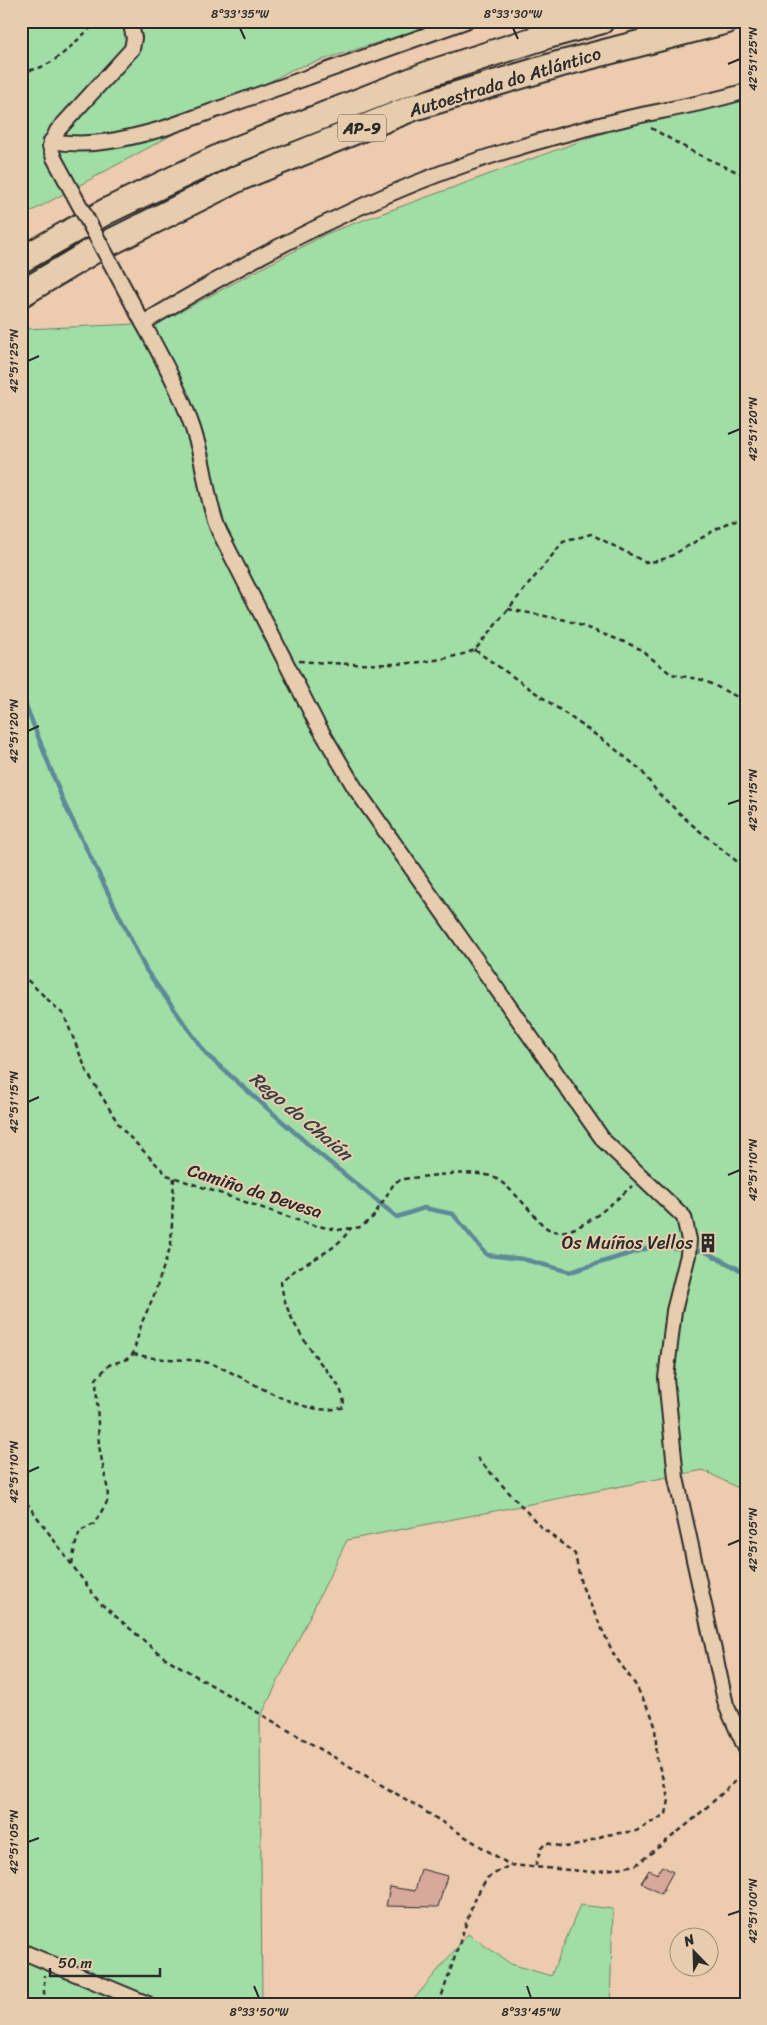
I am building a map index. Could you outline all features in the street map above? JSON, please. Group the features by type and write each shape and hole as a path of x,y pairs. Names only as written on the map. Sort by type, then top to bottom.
{"highway":[{"name":"Autoestrada do Atlántico","path":"21,260 106,211 228,153 434,72 546,36 601,21"},
{"name":"Autoestrada do Atlántico","path":"21,294 91,252 239,178 415,107 560,64 726,21"}],"street":[{"path":"130,21 134,44 128,56 57,131 51,141 54,158 170,373 193,428 216,524 325,739 355,788 604,1141 680,1211 686,1223 689,1240 688,1255 674,1311 666,1378 676,1478 726,1706 746,1749"},
{"path":"51,141 69,144 96,144 126,140 165,128 466,21"},
{"path":"143,323 259,259 349,213 435,175 496,154 632,118 746,91"},
{"path":"21,1950 148,2004"}],"path":[{"path":"21,71 35,71 55,60 99,21"},
{"path":"632,118 695,153 746,176"},
{"path":"284,660 362,666 456,657 474,650 563,542 591,534 645,562 658,561 672,556 725,524 746,516"},
{"path":"508,609 566,620 627,642 640,649 671,674 703,680 746,701"},
{"path":"474,650 610,745 641,770 658,793 690,823 746,869"},
{"name":"Camiño da Devesa","path":"21,974 64,1015 87,1072 121,1128 167,1175 312,1225 338,1230 361,1227 373,1217 395,1182 403,1179 461,1174 494,1177 528,1208 544,1226 554,1232 564,1232 585,1223 643,1177"},
{"path":"72,1566 75,1546 80,1531 94,1524 107,1502 108,1491 99,1446 96,1379 108,1365 128,1359 133,1354 142,1322 153,1298 171,1245 174,1177"},
{"path":"133,1354 166,1359 192,1359 213,1365 262,1389 321,1410 344,1407 344,1397 338,1383 326,1370 296,1326 283,1299 281,1282 289,1274 329,1251 351,1228"},
{"path":"477,1458 540,1526 575,1554 581,1584 614,1655 635,1684 651,1714 657,1759 669,1800 666,1814 636,1831 605,1835 579,1845 564,1847 546,1843 541,1848 535,1867"},
{"path":"21,1495 99,1602 162,1656 412,1803 510,1865 594,1872 636,1865 689,1823 746,1772"},
{"path":"439,2004 474,1900 488,1878 510,1865"},
{"path":"44,1960 44,2004"}],"green space":[{"path":"21,21 447,21 293,69 21,217"},
{"path":"746,97 746,1492 703,1470 347,1540 260,1718 262,2004 21,2004 21,331 25,329 159,323 328,233 633,122"},
{"path":"580,1905 613,1909 610,2004 410,2004 468,1934 511,1964 551,1976"}],"building":[{"path":"662,1866 673,1872 661,1894 641,1883 649,1870 657,1874"},
{"path":"421,1869 447,1876 438,1907 386,1906 390,1887 415,1891"}],"waterway":[{"name":"Rego do Chaián","path":"21,693 64,803 146,970 207,1055 318,1153 397,1217 424,1208 453,1214 487,1255 523,1259 570,1272 654,1246 704,1251 746,1273"}],"place":[{"name":"Os Muíños Vellos","path":"708,1243"}]}
